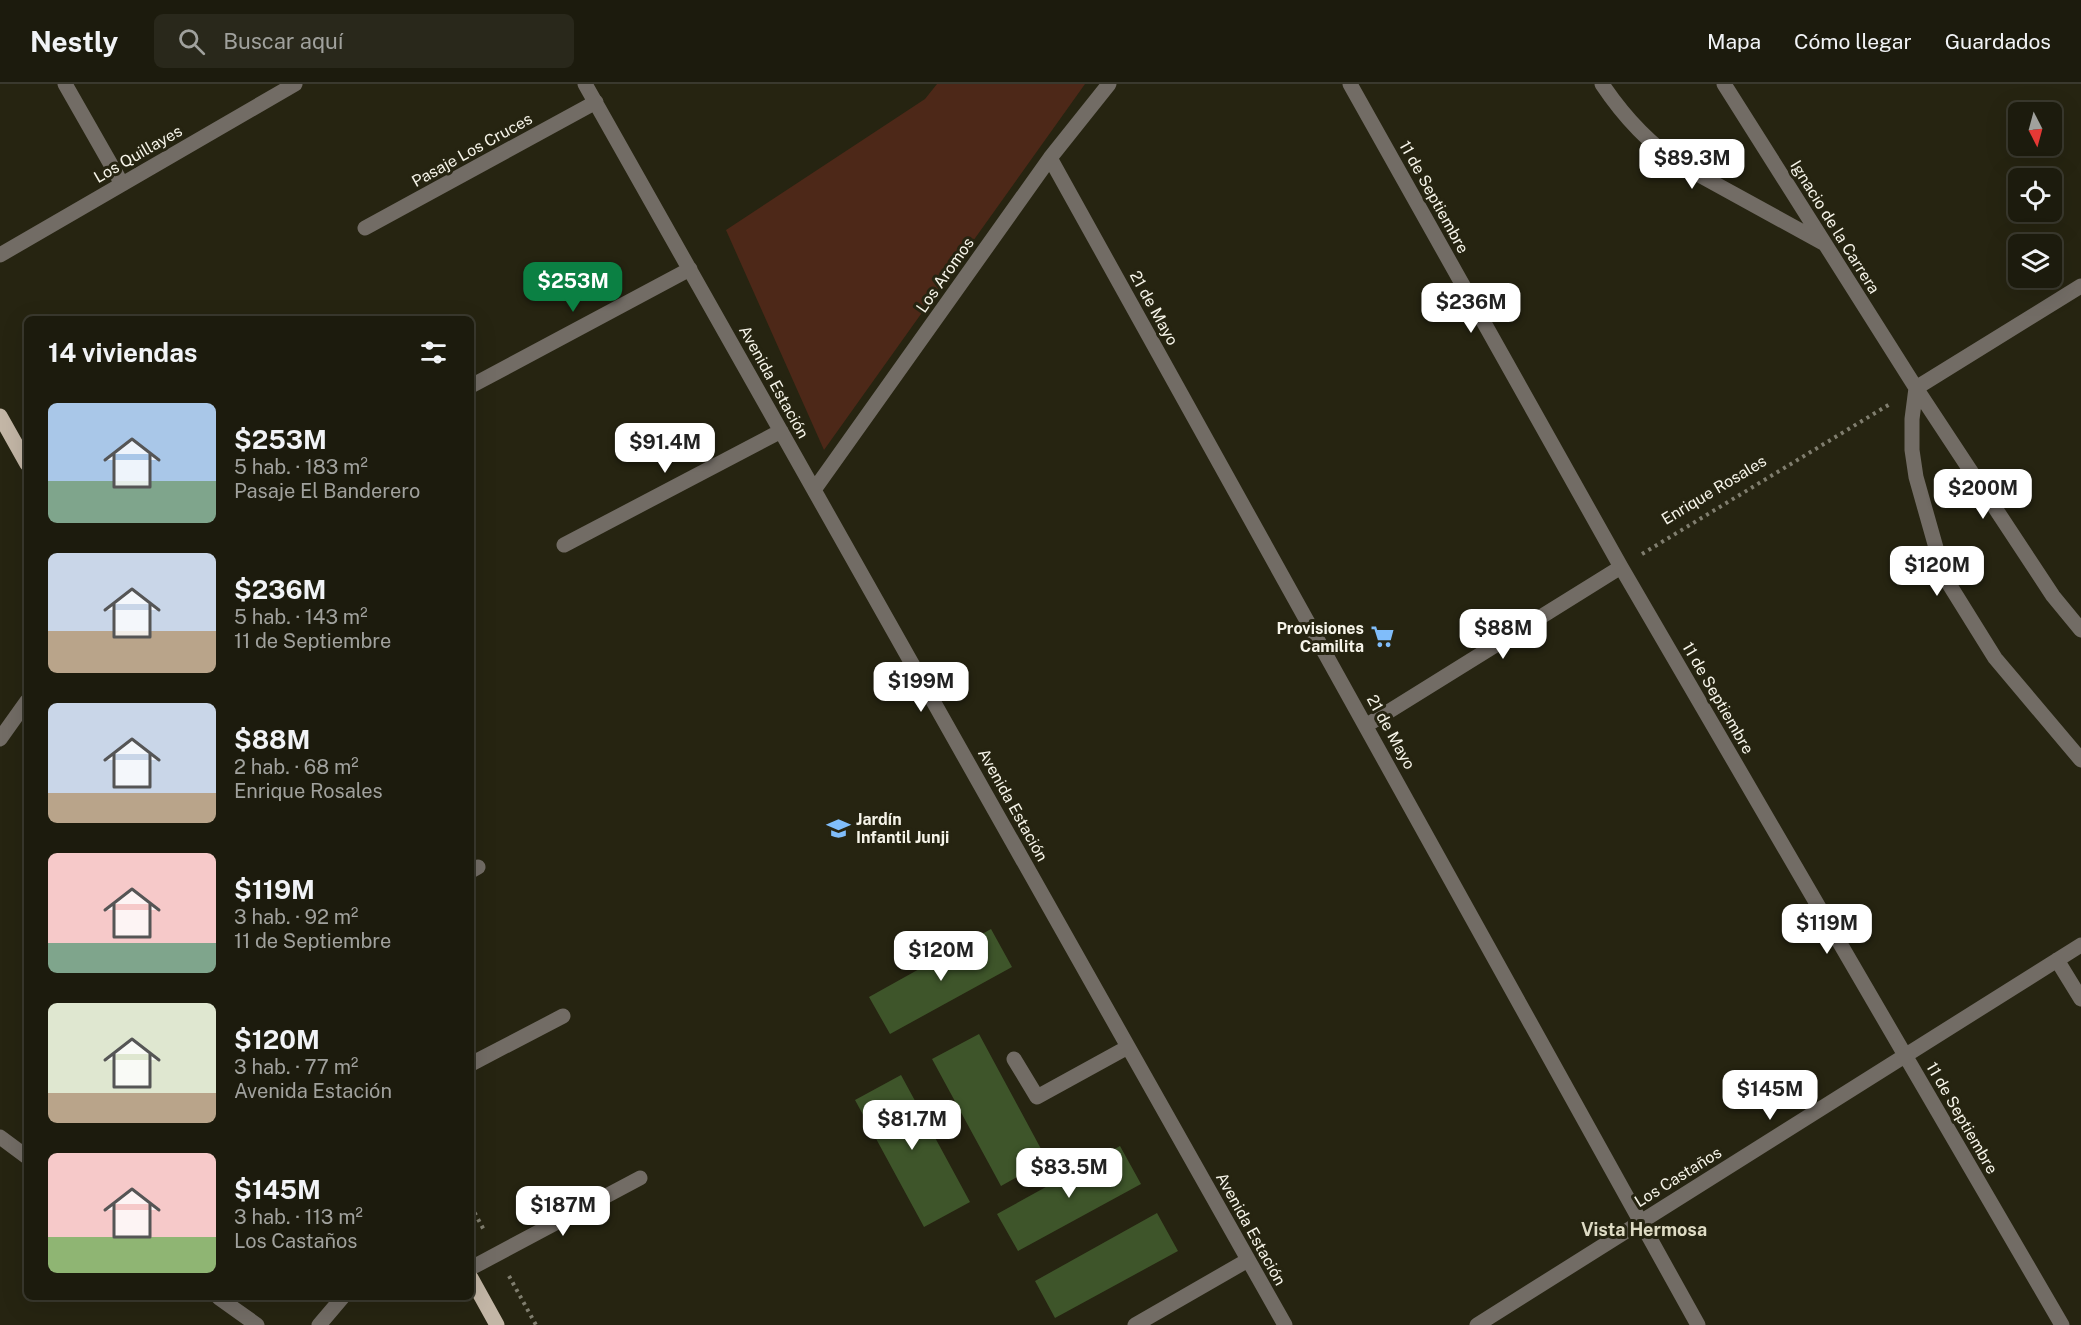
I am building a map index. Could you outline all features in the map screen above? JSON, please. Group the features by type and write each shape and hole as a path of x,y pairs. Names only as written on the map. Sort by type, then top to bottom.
{"main road":[{"path":"0,416 24,459"},
{"path":"474,1283 497,1325"}],"street":[{"path":"65,84 122,184"},
{"name":"Los Quillayes","path":"0,255 295,84"},
{"name":"Avenida Estación","path":"585,84 1285,1325"},
{"name":"Los Aromos","path":"814,490 1050,158 1109,84"},
{"name":"11 de Septiembre","path":"1350,84 1621,567 2062,1325"},
{"path":"1602,84 1618,108 1660,151 1681,165 1825,244"},
{"name":"Ignacio de la Carrera","path":"1724,84 1916,388 2053,596 2081,630"},
{"name":"Pasaje Los Cruces","path":"365,228 596,102"},
{"name":"21 de Mayo","path":"1050,158 1367,725 1698,1325"},
{"path":"474,385 690,269"},
{"path":"2081,286 1916,388 1912,419 1912,450 1916,477 1944,576 1995,658 2081,760"},
{"path":"564,545 781,431"},
{"path":"1367,725 1621,567"},
{"path":"0,739 24,705"},
{"name":"Los Castaños","path":"1477,1325 2081,945"},
{"path":"2057,960 2081,999"},
{"path":"474,1062 563,1016"},
{"path":"1014,1059 1037,1097 1128,1047"},
{"path":"0,1137 24,1155"},
{"path":"474,1266 640,1178"},
{"path":"1135,1325 1248,1260"},
{"path":"222,1300 257,1325"},
{"path":"319,1325 340,1300"}],"path":[{"name":"Enrique Rosales","path":"1621,567 1916,388"}],"shaded area":[{"path":"937,84 1085,84 824,450 726,230 925,99"}],"building":[{"path":"991,929 1012,967 890,1034 869,997"},
{"path":"979,1034 1047,1160 1001,1186 932,1059"},
{"path":"901,1075 970,1202 924,1227 855,1100"},
{"path":"1120,1146 1141,1184 1018,1251 997,1214"},
{"path":"1157,1213 1178,1251 1055,1318 1035,1281"}],"place":[{"name":"Provisiones Camilita","path":"1382,637"},
{"name":"Jardín Infantil Junji","path":"838,828"}],"district":[{"name":"Vista Hermosa","path":"1644,1229"}]}
